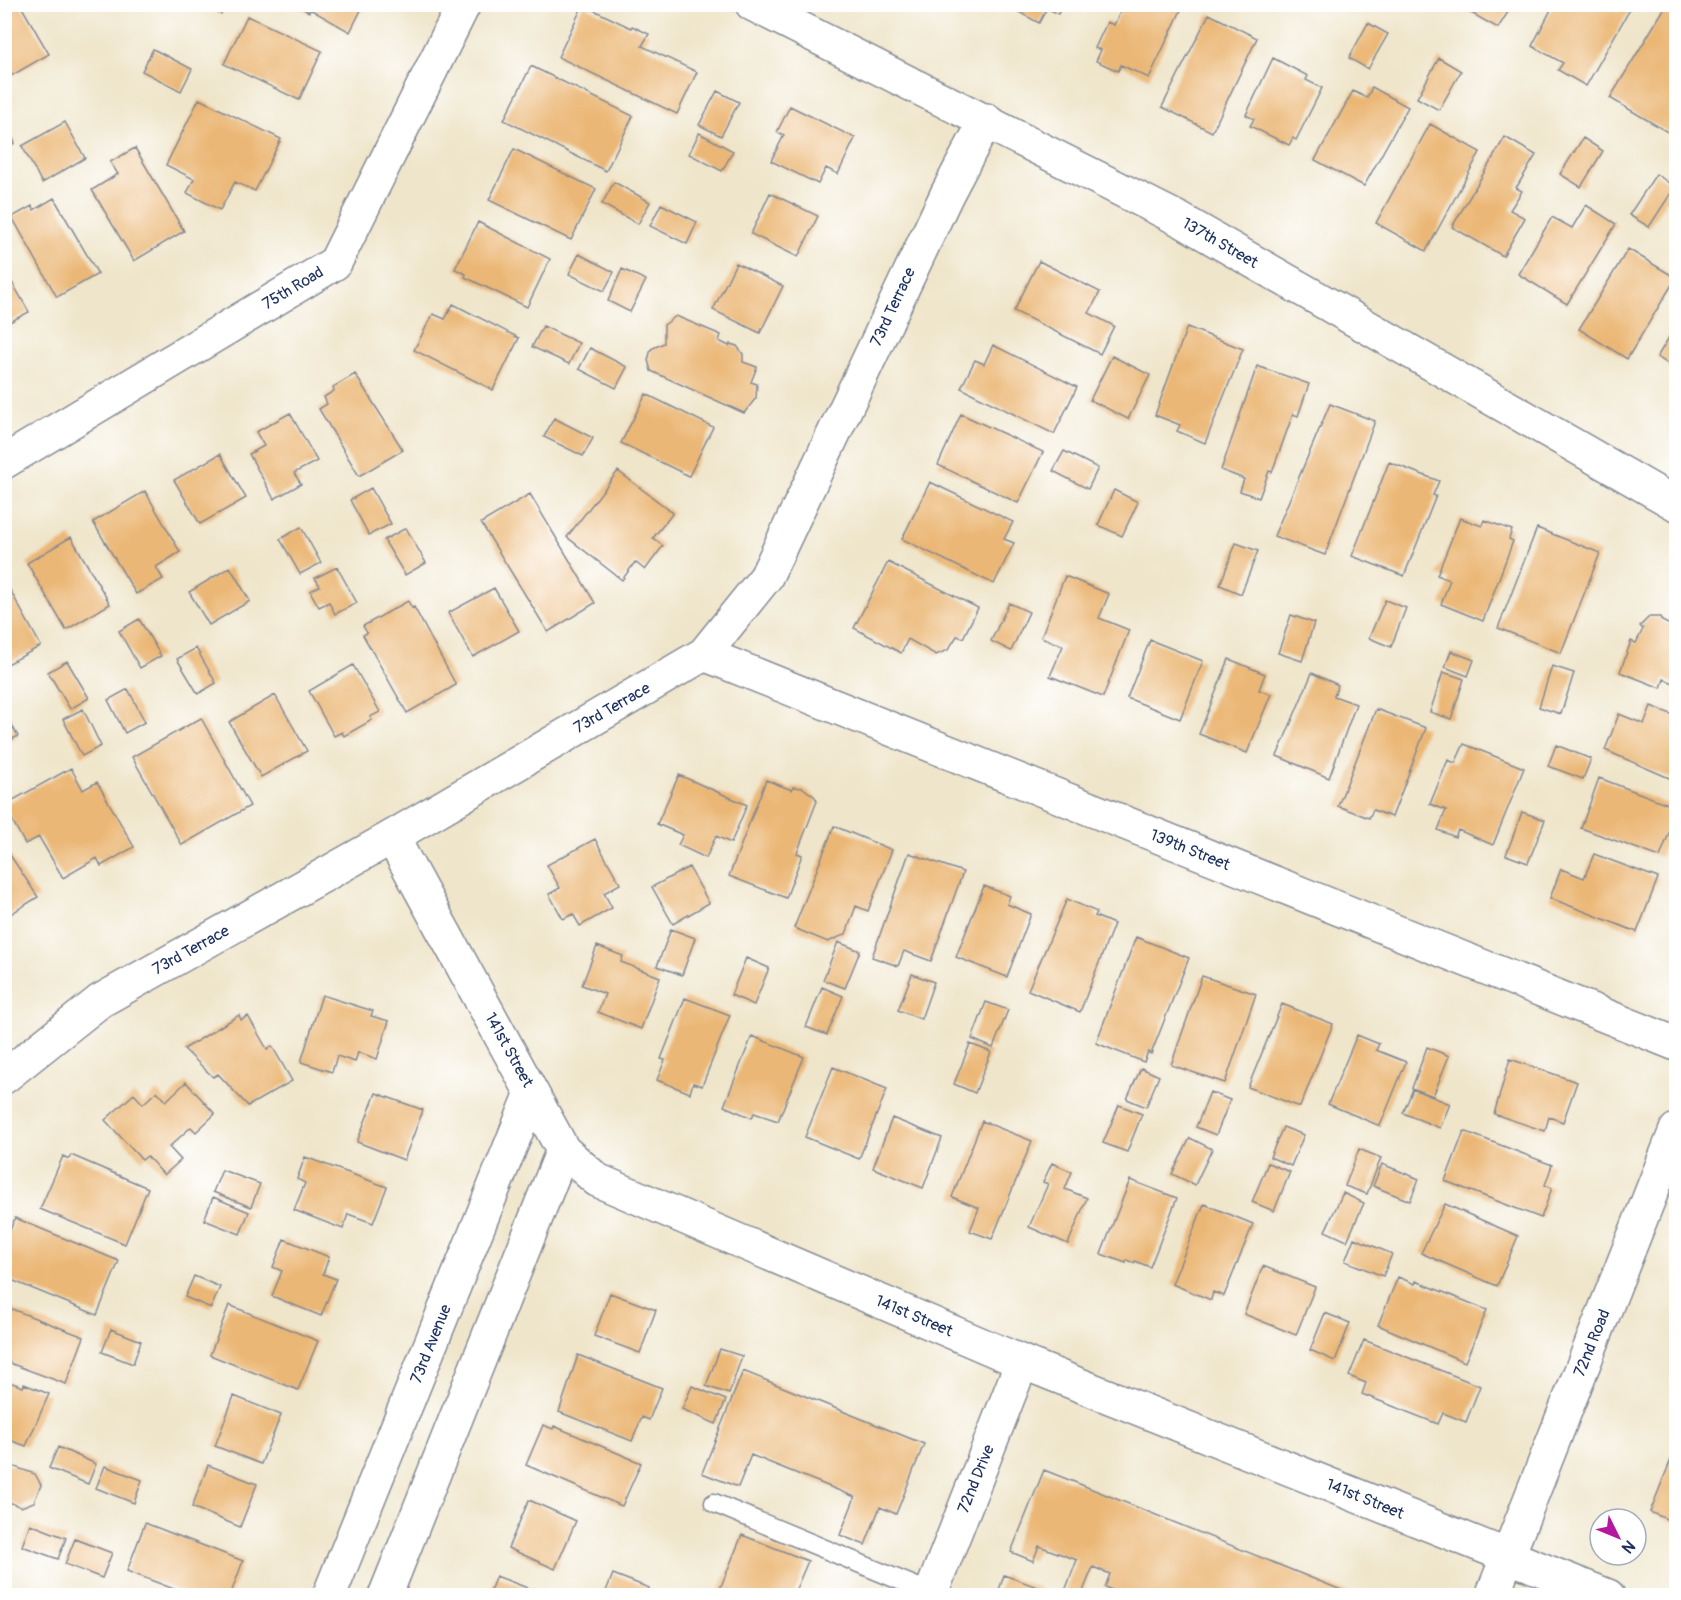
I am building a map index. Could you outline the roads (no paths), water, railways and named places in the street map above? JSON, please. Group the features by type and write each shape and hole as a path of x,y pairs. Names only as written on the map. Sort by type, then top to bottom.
{"street":[{"name":"75th Road","path":"4,462 335,263 464,4"},
{"name":"137th Street","path":"752,4 1181,220 1677,504"},
{"name":"73rd Terrace","path":"4,1077 100,1001 392,837 704,654 765,577 946,194 986,120"},
{"name":"139th Street","path":"704,654 1677,1044"},
{"name":"141st Street","path":"392,837 563,1150 597,1180 1022,1362 1608,1596"},
{"name":"73rd Avenue","path":"329,1596 532,1093"},
{"name":"72nd Road","path":"1491,1596 1677,1130"},
{"path":"385,1596 563,1150"},
{"name":"72nd Drive","path":"933,1595 1022,1362"}],"lane":[{"path":"714,1503 933,1595"}]}
